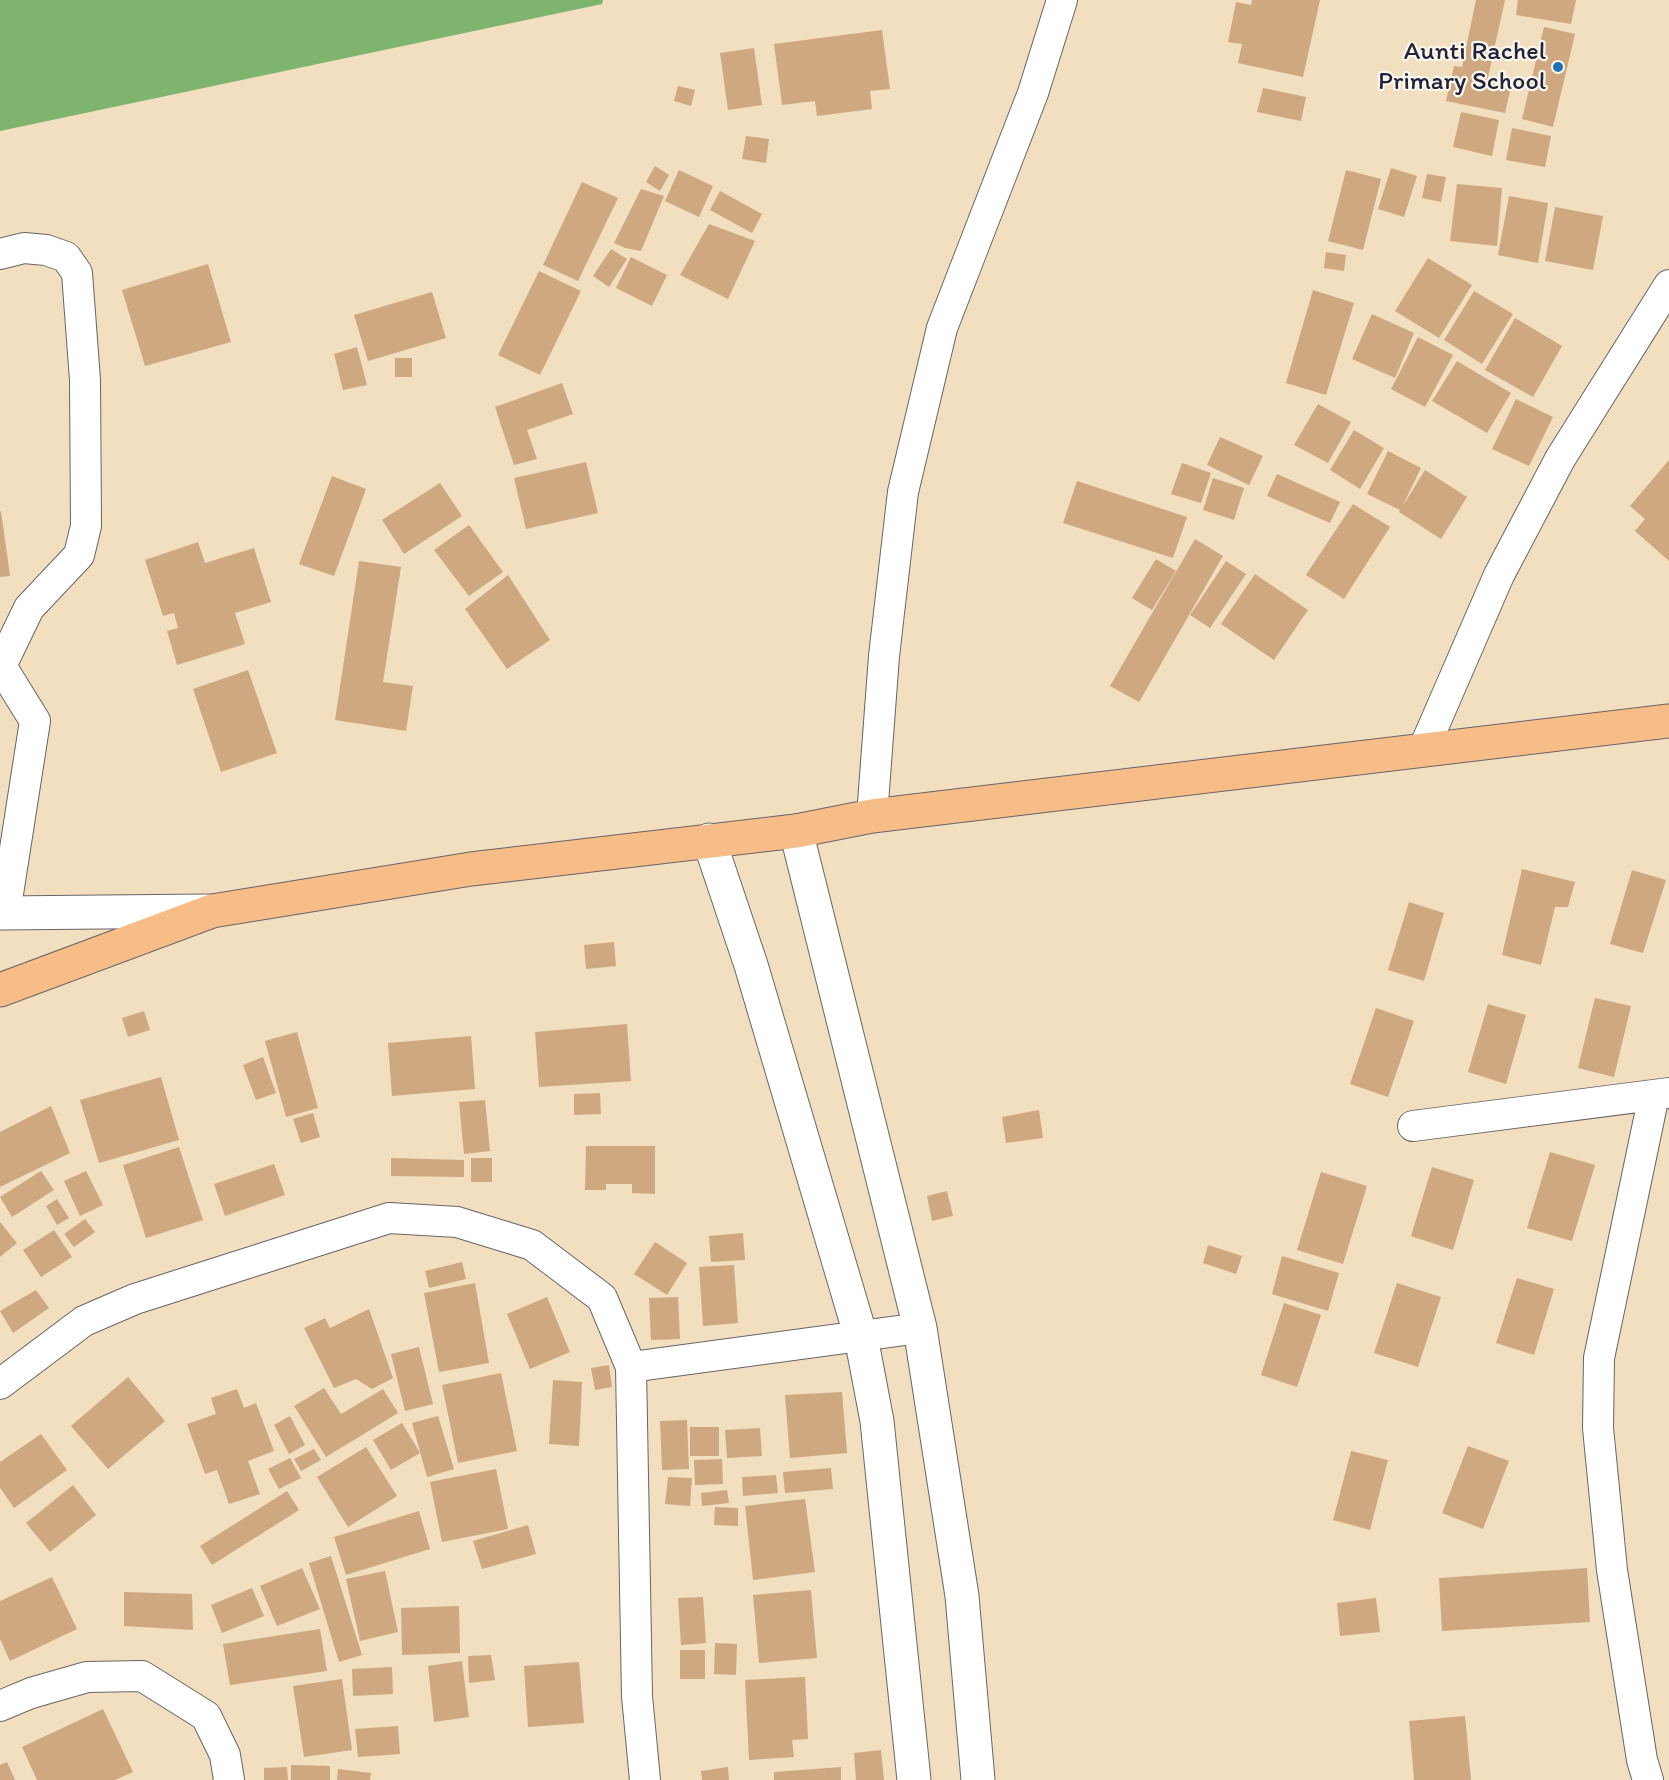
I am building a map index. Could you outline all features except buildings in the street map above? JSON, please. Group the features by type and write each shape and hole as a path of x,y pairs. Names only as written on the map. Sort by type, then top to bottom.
{"highway":[{"path":"0,990 212,911 471,870 796,831 872,816 1424,748 1669,721"}],"street":[{"path":"872,816 884,656 903,492 942,328 1033,93 1062,0"},
{"path":"0,254 24,248 46,250 66,257 77,273 85,380 86,515 79,555 29,608 1,666 35,721 3,913 212,911"},
{"path":"1424,748 1499,575 1560,459 1669,285"},
{"path":"796,831 920,1328 962,1596 978,1780"},
{"path":"709,840 751,965 861,1336 877,1421 914,1780"},
{"path":"1413,1125 1661,1094 1599,1358 1598,1428 1612,1570 1642,1761 1648,1780"},
{"path":"0,1384 84,1321 135,1299 389,1218 458,1222 532,1245 602,1298 631,1367 637,1696 645,1780"},
{"path":"631,1367 920,1328"},
{"path":"0,1706 31,1693 87,1677 142,1676 206,1716 225,1755 229,1780"}],"green space":[{"path":"0,0 603,0 602,4 0,131"}],"place":[{"name":"Aunti Rachel Primary School","path":"1558,67"}]}
